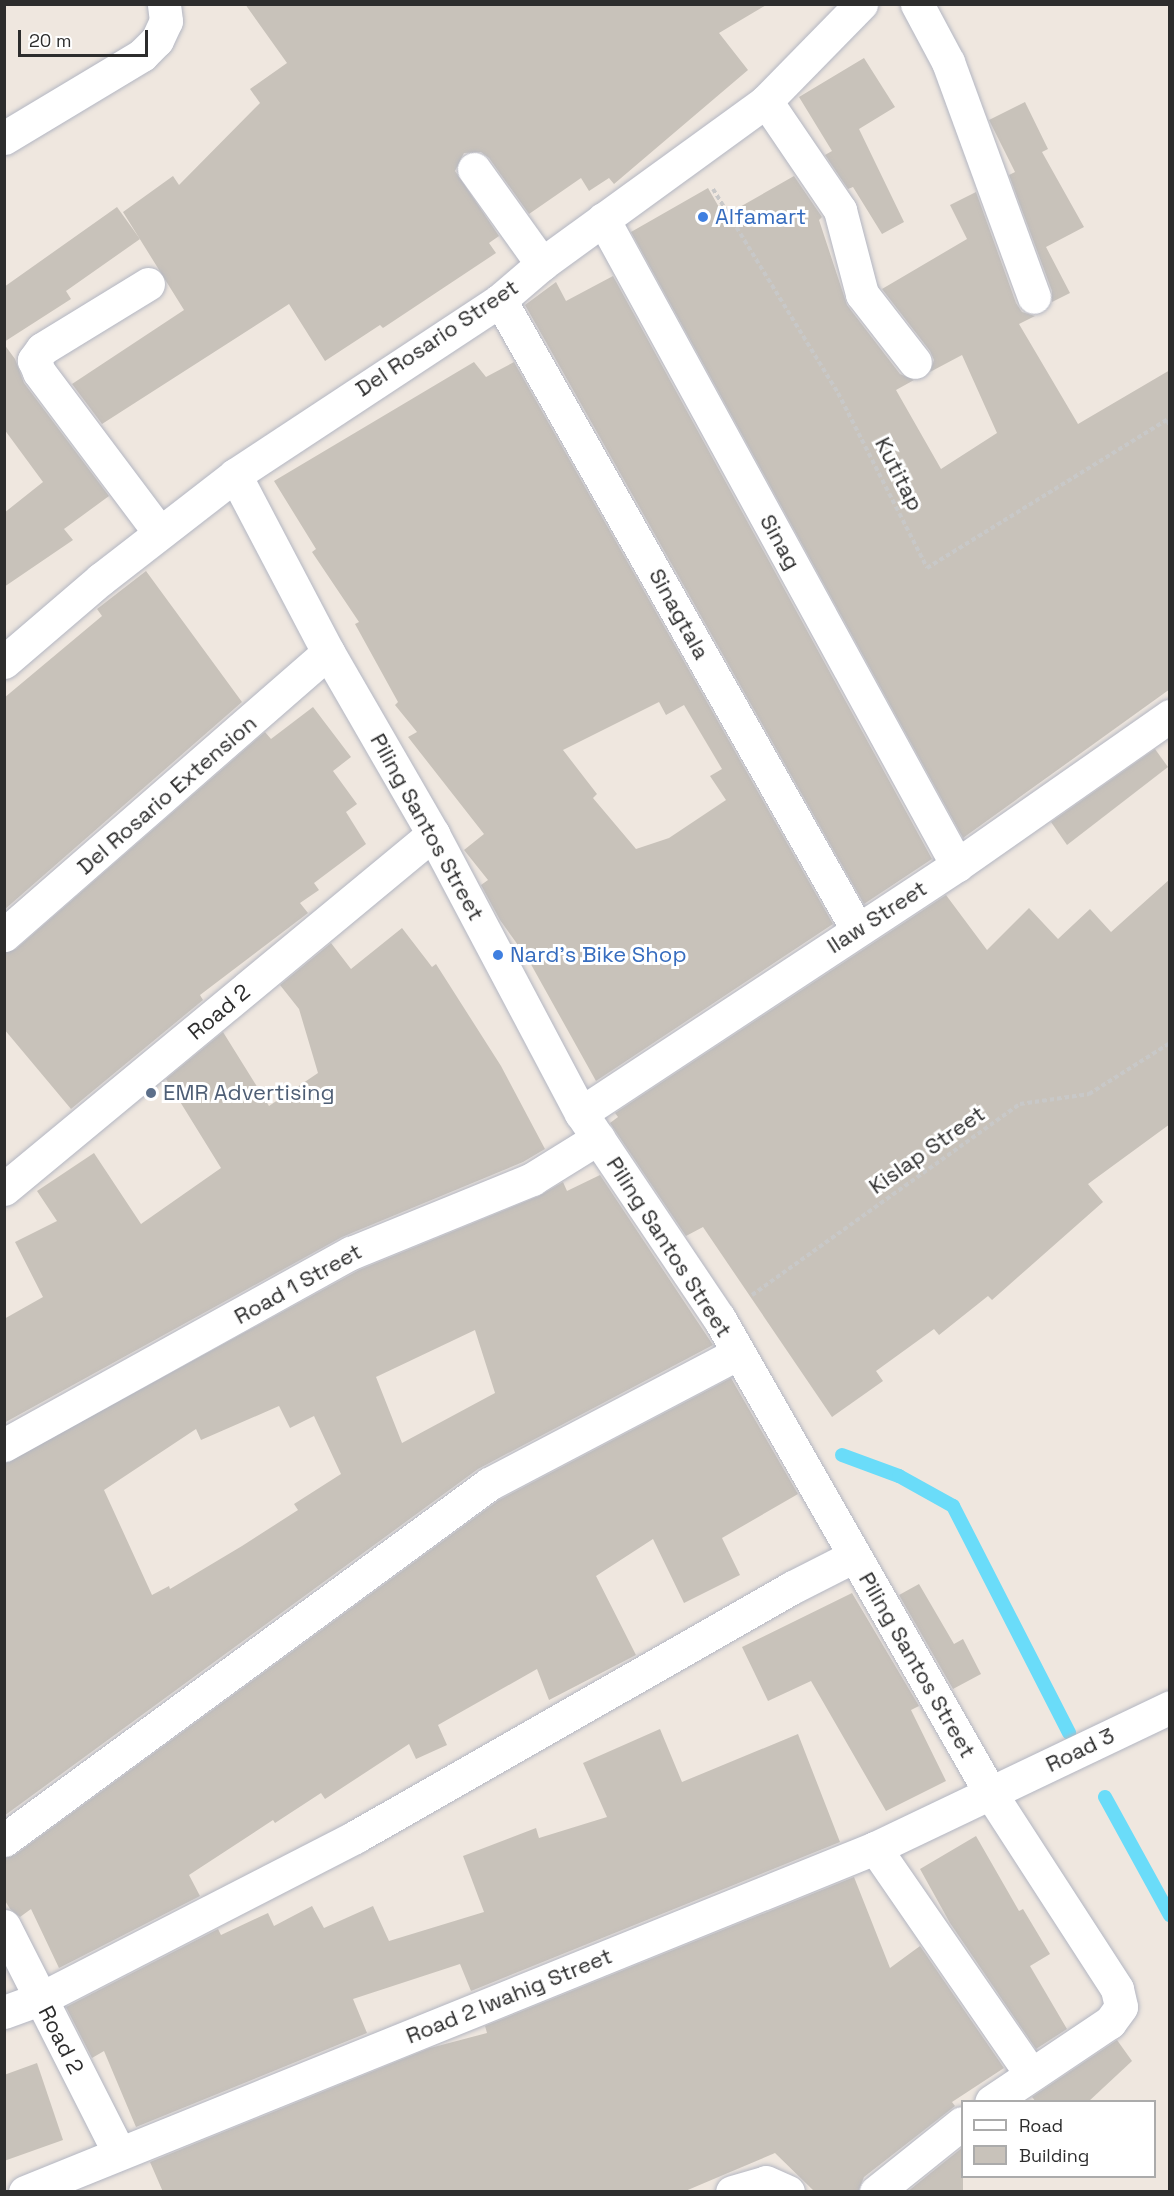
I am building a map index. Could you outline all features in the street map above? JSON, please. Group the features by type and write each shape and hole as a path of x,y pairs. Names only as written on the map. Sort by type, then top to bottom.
{"street":[{"path":"4,138 142,55 157,40 165,21 164,4"},
{"name":"Del Rosario Street","path":"4,662 160,533 235,476 500,300 542,264 766,101 861,4"},
{"path":"917,4 948,62 1034,297"},
{"path":"766,101 840,210 862,294 869,308 915,362"},
{"path":"474,169 542,264"},
{"name":"Sinag","path":"603,219 957,866"},
{"path":"148,284 42,349 34,360 39,372 160,533"},
{"name":"Sinagtala","path":"500,300 857,929"},
{"name":"Piling Santos Street","path":"235,476 328,652 433,834 589,1126 719,1317 991,1794 1117,1989 1121,2007 1110,2022 1030,2073"},
{"name":"Del Rosario Extension","path":"4,935 328,652"},
{"name":"Ilaw Street","path":"589,1126 857,929 957,866 1170,716"},
{"name":"Road 2","path":"4,1190 433,834"},
{"name":"Road 1 Street","path":"4,1445 351,1252 522,1184 589,1126"},
{"path":"4,1840 489,1484 738,1353"},
{"path":"4,2012 40,1999 355,1837 793,1587 854,1556"},
{"name":"Road 3","path":"991,1794 1170,1707"},
{"name":"Road 2 Iwahig Street","path":"45,2188 119,2153 875,1848 991,1794"},
{"path":"875,1848 1030,2073 994,2100"},
{"name":"Road 2","path":"4,1926 119,2153"},
{"path":"876,2192 961,2125"},
{"path":"732,2192 766,2182 788,2192"}],"path":[{"name":"Kutitap","path":"692,155 838,393 927,568 1167,420 1170,426"},
{"name":"Kislap Street","path":"719,1317 1020,1104 1089,1094 1170,1043"}],"building":[{"path":"245,4 768,4 719,33 748,70 614,184 609,178 589,191 581,178 529,214 489,158 481,152 464,153 455,171 499,236 489,243 496,253 383,328 380,325 325,361 289,304 102,424 72,384 184,310 123,212 173,176 179,185 260,103 250,89 287,63"},
{"path":"864,58 895,107 859,129 904,222 882,234 853,187 848,189 825,155 832,151 799,97"},
{"path":"1025,102 1048,149 1042,152 1084,227 1046,247 1070,293 1052,302 1052,291 1009,175 1015,172 989,120"},
{"path":"794,176 822,217 819,220 847,305 900,374 914,380 896,390 941,469 997,433 962,355 930,372 934,360 930,351 882,289 967,239 950,205 976,192 1016,303 1022,312 1035,316 1019,324 1078,424 1170,370 1170,689 963,838 631,232 708,188 724,216"},
{"path":"117,207 140,239 66,291 71,299 4,342 4,287"},
{"path":"613,276 932,859 864,904 525,305 556,282 566,301"},
{"path":"4,344 15,359 24,383 109,496 64,529 73,540 4,587 4,513 43,482 4,429"},
{"path":"474,362 486,377 514,362 833,924 596,1081 528,959 500,920 481,885 488,880 464,850 484,834 408,737 417,732 395,705 398,702 355,624 359,622 312,552 316,549 274,481","holes":["659,702 666,715 684,705 722,769 710,776 726,800 669,838 636,849 593,798 597,794 563,750"]},
{"path":"146,571 242,702 4,910 4,698 102,616 97,609"},
{"path":"313,707 351,757 333,771 357,804 346,812 366,844 314,883 319,890 300,903 308,913 200,995 203,1000 71,1109 4,1029 4,953 16,949 265,732 271,739"},
{"path":"1155,749 1168,767 1067,845 1051,822"},
{"path":"1170,879 1170,1124 1088,1184 1103,1202 992,1300 988,1296 939,1335 934,1329 876,1371 883,1381 832,1417 703,1227 686,1236 610,1123 618,1117 615,1113 946,895 987,950 1029,908 1058,939 1090,909 1111,932"},
{"path":"402,928 432,967 436,964 501,1066 545,1149 523,1162 342,1237 4,1423 4,1319 43,1297 15,1242 57,1221 37,1191 94,1153 141,1224 221,1168 166,1079 223,1032 269,1106 318,1073 299,1009 280,985 331,943 351,969"},
{"path":"600,1175 713,1345 478,1469 4,1816 4,1464 359,1270 539,1196 563,1182 567,1191","holes":["475,1330 495,1393 402,1443 376,1377","279,1406 290,1428 314,1416 341,1474 294,1504 298,1510 242,1546 170,1589 169,1586 152,1595 104,1490 196,1429 201,1440"]},
{"path":"731,1378 798,1494 722,1538 740,1575 684,1603 653,1539 596,1576 636,1655 549,1700 537,1669 438,1725 447,1745 416,1759 409,1744 325,1799 321,1793 275,1823 273,1820 189,1875 200,1896 59,1968 31,1909 20,1917 10,1909 4,1899 4,1858 15,1855 499,1500"},
{"path":"919,1584 954,1644 963,1639 981,1674 953,1689 899,1595"},
{"path":"852,1593 919,1706 911,1710 946,1781 886,1811 811,1681 768,1701 742,1647"},
{"path":"660,1729 682,1782 798,1734 840,1842 471,1991 460,1964 353,1999 367,2033 136,2127 104,2051 92,2058 66,2007 218,1929 221,1935 268,1913 274,1926 312,1906 324,1928 373,1906 389,1941 484,1912 463,1856 536,1828 539,1838 607,1817 583,1763"},
{"path":"976,1836 1019,1911 1023,1909 1050,1954 1030,1966 1067,2029 1036,2049 950,1923 920,1869"},
{"path":"854,1877 890,1968 920,1946 1004,2068 952,2102 955,2106 864,2177 858,2192 815,2192 775,2153 683,2192 163,2192 150,2162 430,2048 487,2033 485,2026"},
{"path":"1117,2040 1132,2061 1090,2100 1034,2100 1032,2097"},
{"path":"37,2063 63,2140 4,2161 4,2075"},
{"path":"961,2149 963,2192 907,2192"}],"waterway":[{"path":"842,1455 899,1476 953,1506 1069,1733"},
{"path":"1105,1797 1170,1915"}],"place":[{"name":"Alfamart","path":"703,217"},
{"name":"Nard's Bike Shop","path":"498,955"},
{"name":"EMR Advertising","path":"151,1093"}]}
